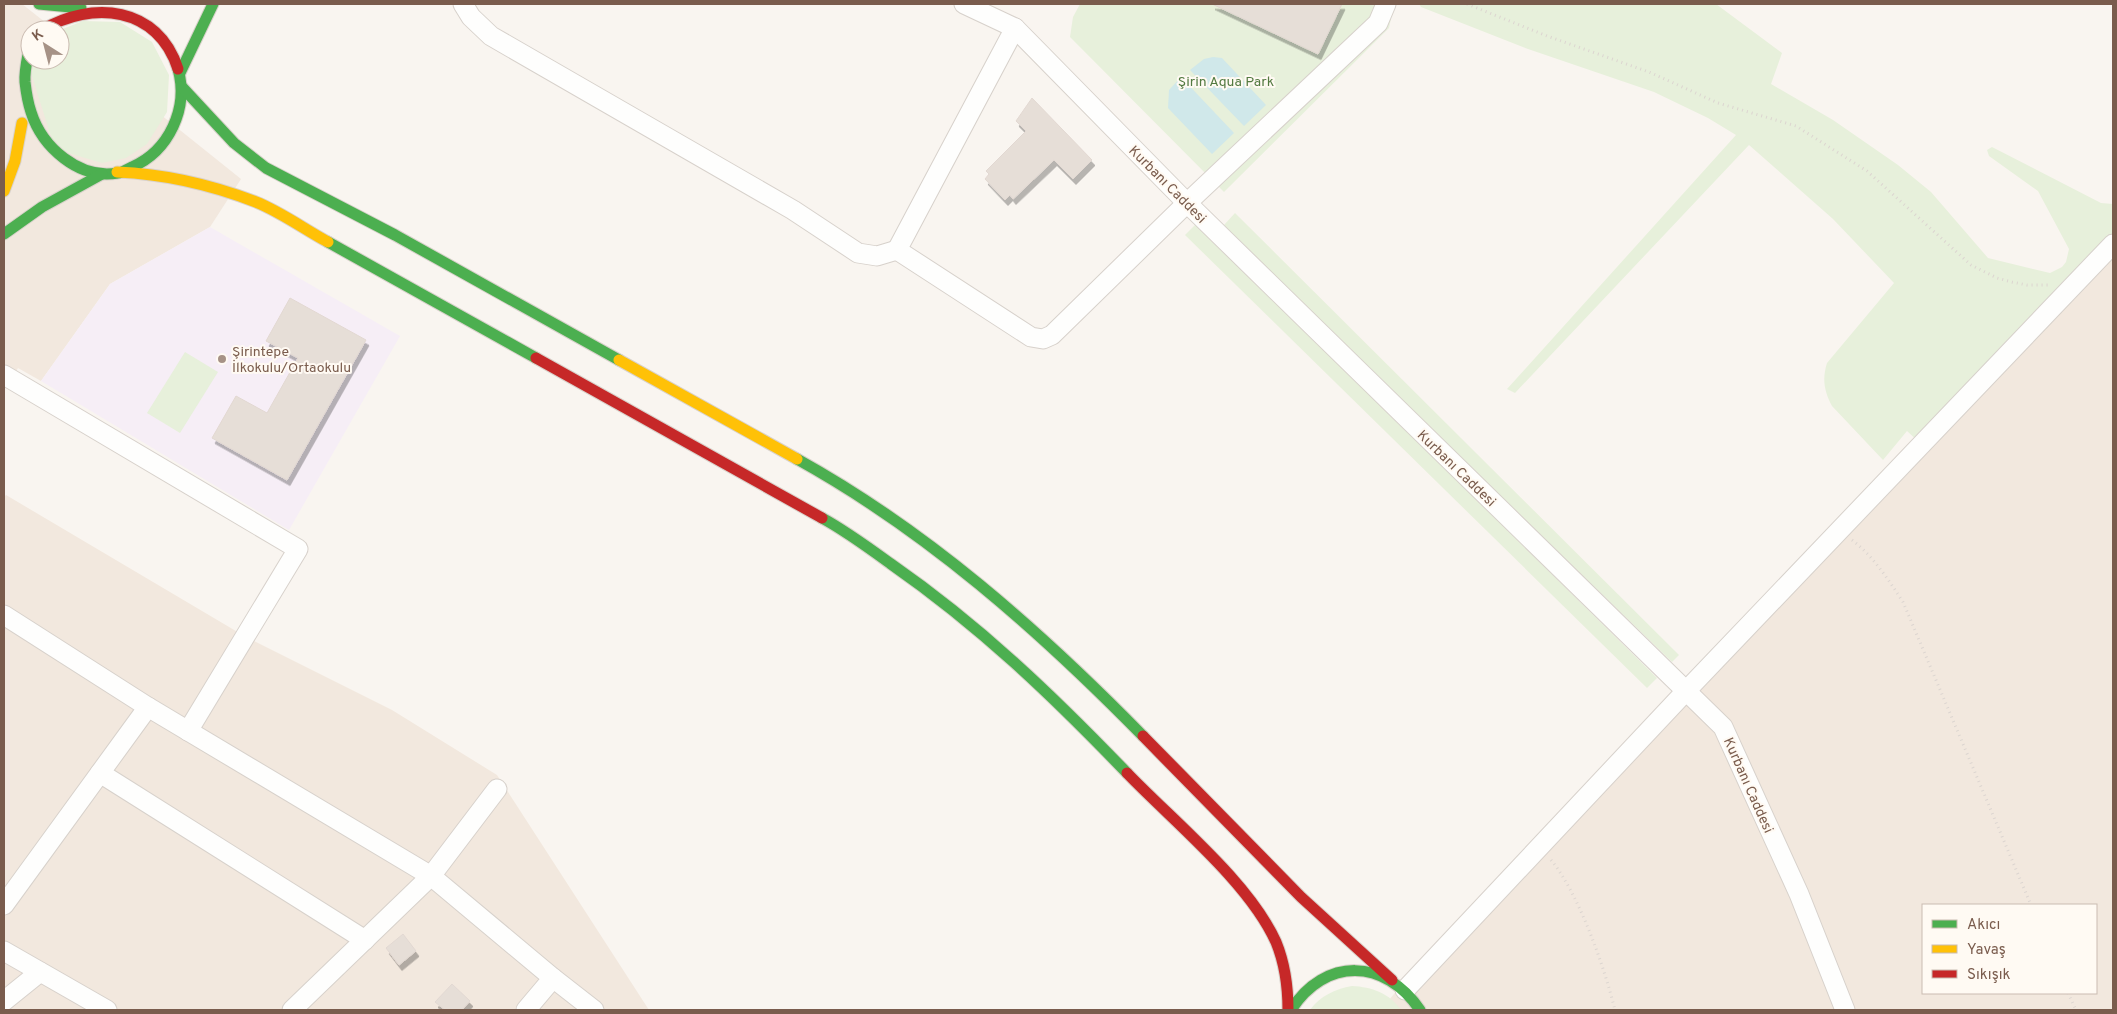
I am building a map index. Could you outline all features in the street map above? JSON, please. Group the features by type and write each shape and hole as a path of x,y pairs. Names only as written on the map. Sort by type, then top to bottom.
{"main road":[{"path":"39,4 127,10 160,34 169,46 180,72 182,87 178,116 164,141 143,161 117,172"},
{"path":"180,72 213,4"},
{"path":"57,20 66,14 94,8"},
{"path":"20,64 16,81 17,106 22,123 37,148 60,165 74,171 102,174 117,172 175,177 196,182 258,203 812,511 878,553 972,625 1033,678 1104,747 1240,889 1266,924 1278,949 1286,981 1290,1010"},
{"path":"182,87 234,143 266,168 395,235 828,476 943,555 990,592 1079,671 1301,897 1398,985 1420,1010"},
{"path":"4,190 15,161 22,123"},
{"path":"4,234 42,207 102,174"},
{"path":"1290,1010 1302,994 1312,985 1324,977 1337,973 1365,971 1398,985"}],"street":[{"path":"463,4 471,17 491,36 793,210 858,252 877,256 897,250 1014,28"},
{"name":"Kurbanı Caddesi","path":"964,4 1014,28 1187,203 1723,727 1799,894 1846,1010"},
{"path":"897,250 1031,337 1043,339 1052,335 1187,203 1378,23 1386,4"},
{"path":"1398,985 1540,847 1686,691 2113,244"},
{"path":"4,375 298,549 188,731"},
{"path":"4,615 148,707 431,876 594,1010"},
{"path":"4,905 148,707"},
{"path":"100,773 365,940"},
{"path":"292,1010 431,876 497,788"},
{"path":"4,951 107,1010"},
{"path":"4,1001 40,972"},
{"path":"526,1010 553,978"}],"path":[{"path":"1467,4 1547,36 1649,72 1718,102 1796,126 1867,171 1961,256 1983,272 1997,278 2027,284 2054,284 2080,278"},
{"path":"1840,530 1863,548 1883,572 1902,602 2031,904"},
{"path":"1540,847 1558,869 1574,897 1592,942 1615,1010"},
{"path":"2068,994 2076,1010"}],"shaded area":[{"path":"4,4 22,4 42,20 20,20 20,70 70,70 70,42 241,179 210,227 110,284 41,381 18,368 4,390"},
{"name":"Şirintepe İlkokulu/Ortaokulu","path":"210,227 400,336 289,530 41,381 110,284"},
{"path":"2113,258 2113,1010 1381,1010 1427,953 1475,902 1708,683 1732,652 2050,319"},
{"path":"6,495 246,637 392,710 497,775 649,1010 4,1010 4,497"}],"green space":[{"name":"Şirin Aqua Park","path":"1080,4 1394,4 1389,28 1224,192 1070,37 1073,17"},
{"path":"1419,4 1716,4 1782,53 1771,84 1833,120 1898,165 1931,192 1988,258 2050,273 2062,267 2066,262 2069,249 2038,191 1989,156 1987,150 1992,147 2101,203 2113,204 2113,238 1922,445 1907,431 1883,460 1832,406 1827,395 1824,380 1827,363 1894,283 1833,219 1749,145 1515,393 1507,389 1736,135 1708,118 1654,92 1528,49 1421,7"},
{"path":"83,21 120,22 152,42 169,75 167,112 147,144 126,158 102,163 55,149 30,70 70,70 70,26"},
{"path":"1235,213 1679,655 1672,662 1383,383 1224,225"},
{"path":"1197,223 1657,678 1647,688 1185,235"},
{"path":"185,352 218,372 180,433 147,413"},
{"path":"1352,986 1380,992 1391,999 1401,1010 1310,1010 1328,994"}],"water":[{"path":"1222,58 1266,105 1244,126 1190,70 1204,59"},
{"path":"1181,77 1234,133 1212,154 1168,108 1169,90"}],"building":[{"path":"1212,4 1342,4 1318,54"},
{"path":"1032,98 1092,160 1073,179 1054,160 1013,199 1010,195 1005,200 985,179 989,174 986,171 1026,131 1016,121"},
{"path":"290,298 366,340 287,480 212,438 236,396 267,413 298,358 266,341"},
{"path":"403,934 416,951 399,965 386,948"},
{"path":"452,984 470,1001 462,1010 445,1010 435,1002"}],"traffic: fast":[{"path":"39,4 81,8"},
{"path":"180,73 213,4"},
{"path":"26,70 25,82 31,112 36,125 53,149 76,166 104,174 121,172 145,160 166,139 173,127 181,99 178,69"},
{"path":"182,87 234,143 266,168 395,235 619,360"},
{"path":"4,234 42,207 102,174"},
{"path":"328,242 536,358"},
{"path":"797,459 845,487 891,518 980,585 1063,658 1143,736"},
{"path":"822,518 840,528 924,588 985,637 1043,689 1127,773"},
{"path":"1291,1010 1305,993 1321,980 1338,973 1355,971 1373,973 1390,981 1406,993 1420,1010"}],"traffic: slow":[{"path":"4,191 15,161 22,123"},
{"path":"117,172 170,178 239,196 274,211 328,242"},
{"path":"619,360 797,459"}],"traffic: jam":[{"path":"61,20 102,13 121,15 139,21 155,32 168,48 178,69"},
{"path":"536,358 822,518"},
{"path":"1143,736 1301,897 1392,980"},
{"path":"1127,773 1209,853 1248,897 1264,919 1276,942 1282,959 1287,984 1288,1010"}],"place":[{"name":"Şirintepe İlkokulu/Ortaokulu","path":"222,359"}]}
